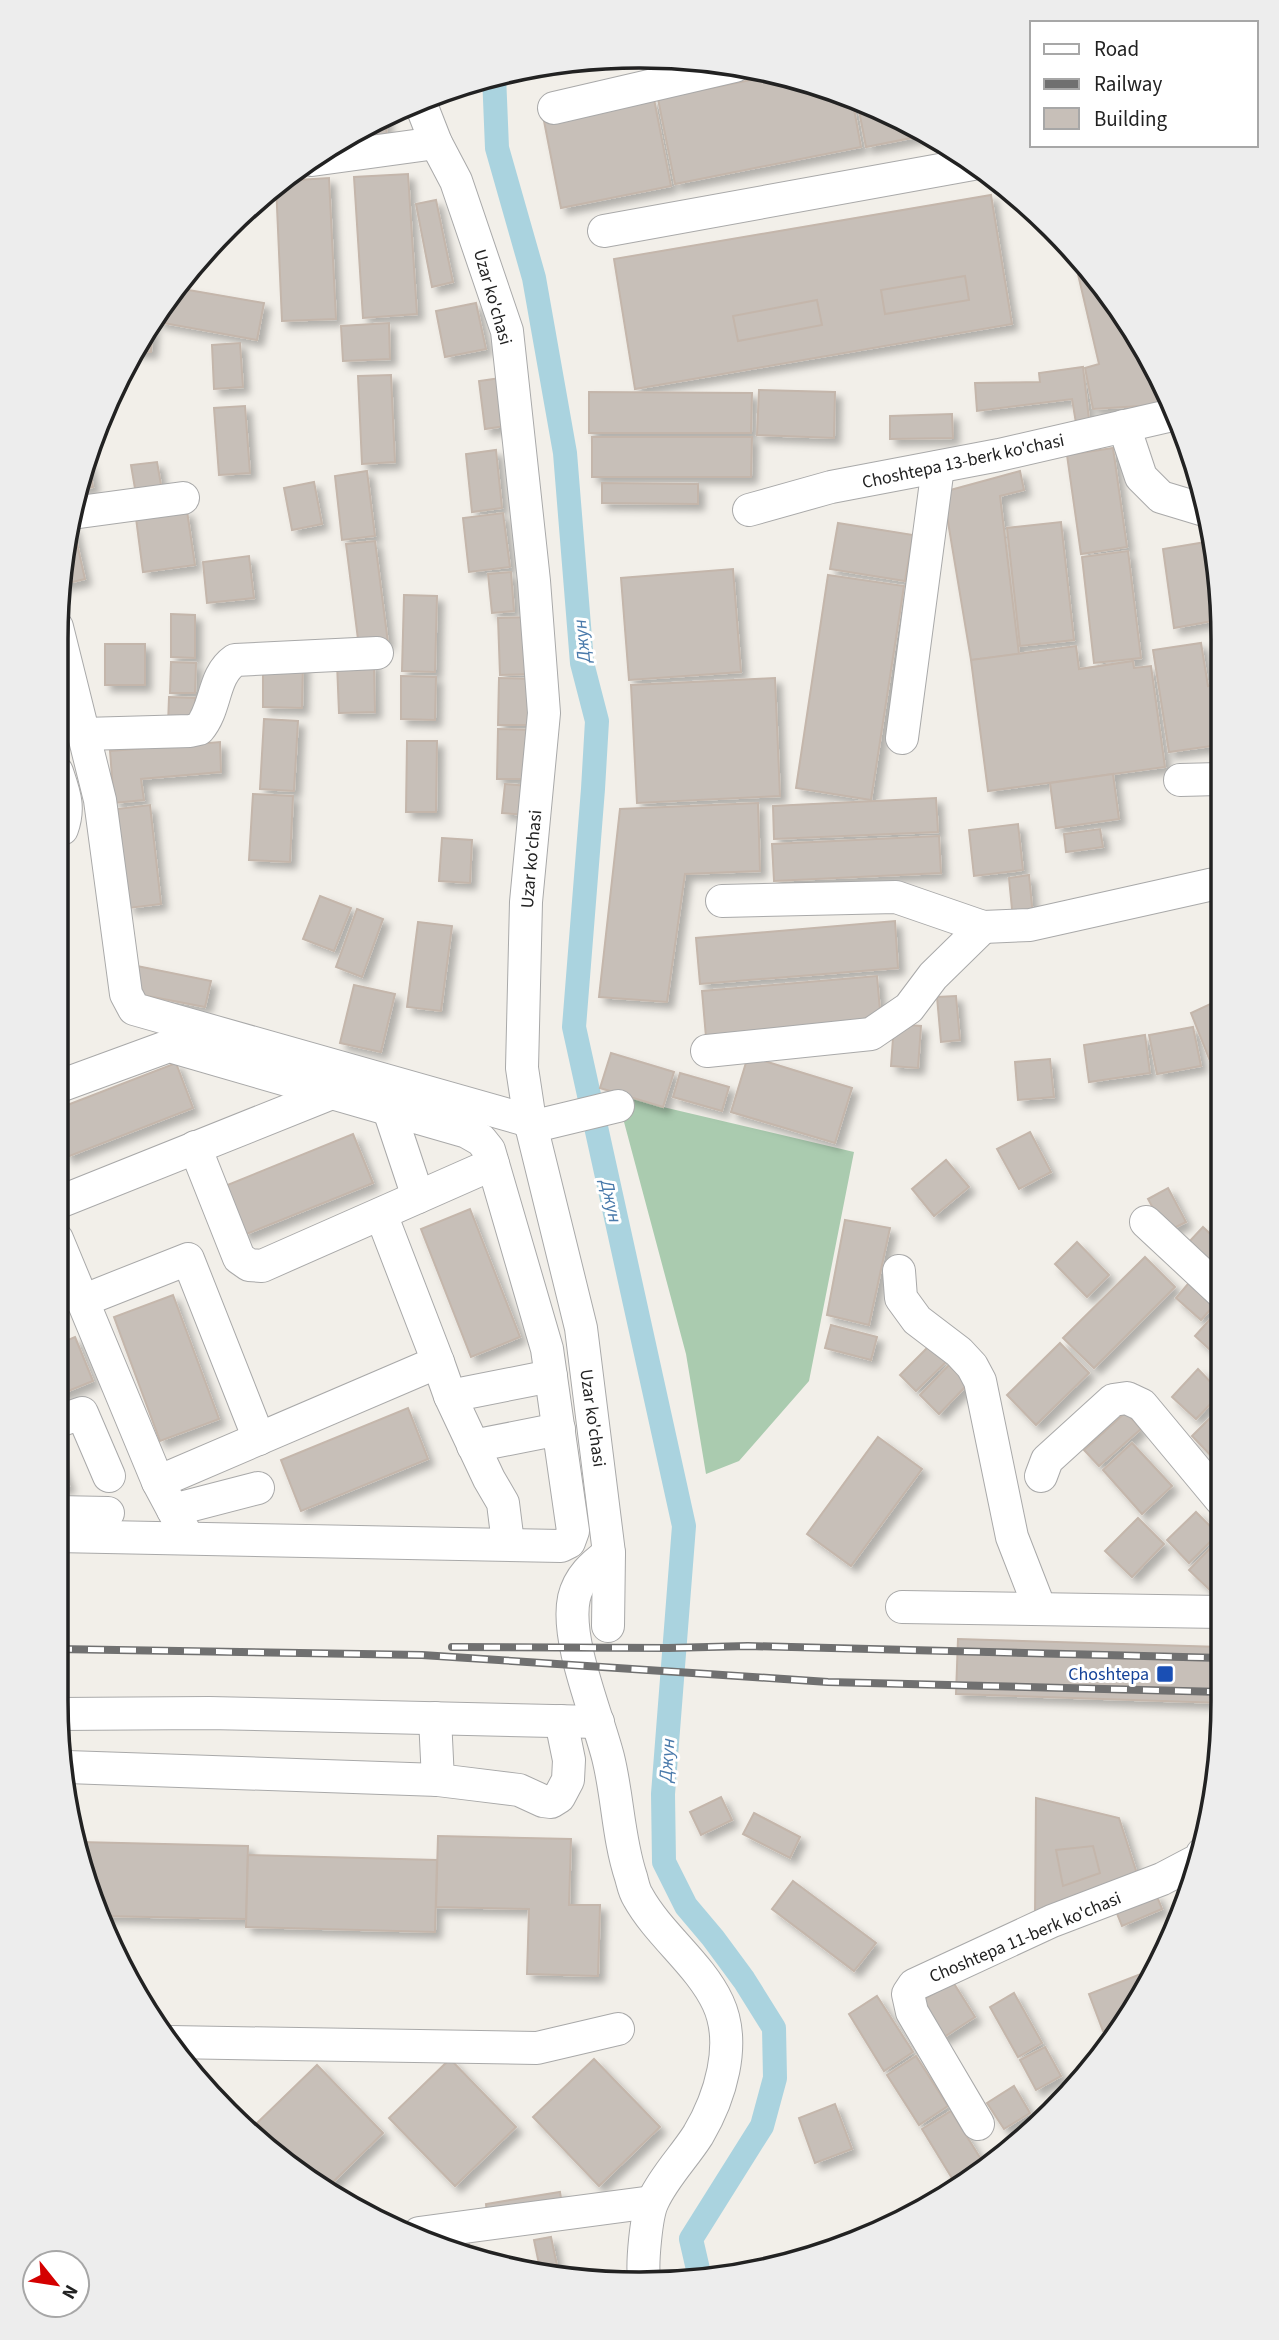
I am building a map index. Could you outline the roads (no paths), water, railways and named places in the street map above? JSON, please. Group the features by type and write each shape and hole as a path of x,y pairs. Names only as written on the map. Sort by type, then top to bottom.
{"street":[{"path":"554,108 708,72"},
{"name":"Uzar ko'chasi","path":"424,111 436,143 456,181 507,331 534,581 544,712 526,902 522,1068 537,1124 581,1328 605,1556 608,1626"},
{"path":"337,156 436,143"},
{"path":"604,231 959,167"},
{"name":"Choshtepa 13-berk ko'chasi","path":"749,510 831,487 938,467 1165,417"},
{"path":"1124,426 1141,477 1161,497 1195,507"},
{"path":"902,738 938,467"},
{"path":"83,511 183,498"},
{"path":"84,734 199,729 225,667 235,660 377,653"},
{"path":"68,671 100,800 126,993 134,1009 537,1124 618,1106"},
{"path":"1180,780 1211,779"},
{"path":"722,901 895,897 983,927 1030,925 1211,885"},
{"path":"707,1051 871,1034 909,1007 933,976 983,927"},
{"path":"68,1083 169,1046 467,1132 481,1140 489,1150 547,1349 573,1531 569,1542 561,1546 68,1536"},
{"path":"68,1199 332,1093"},
{"path":"388,1110 418,1198"},
{"path":"195,1147 239,1258 249,1265 262,1266 493,1164"},
{"path":"381,1214 450,1396 503,1503 508,1543"},
{"path":"1146,1222 1211,1283"},
{"path":"82,1301 188,1259 259,1439"},
{"path":"68,1266 158,1482 188,1538"},
{"path":"899,1271 901,1298 917,1320 959,1352 972,1366 979,1381 1013,1537 1040,1609"},
{"path":"158,1482 438,1362"},
{"path":"450,1396 551,1376"},
{"path":"1041,1476 1047,1460 1103,1408 1113,1400 1127,1398 1142,1405 1211,1488"},
{"path":"68,1418 82,1413 109,1476"},
{"path":"473,1446 559,1429"},
{"path":"173,1510 258,1488"},
{"path":"68,1512 108,1513"},
{"path":"569,1542 605,1556"},
{"path":"605,1556 586,1571 574,1597 573,1634 609,1760 623,1855 637,1897 705,1982 718,2003 725,2027 727,2048 723,2070 699,2133 652,2202 644,2272"},
{"path":"902,1607 1211,1612"},
{"path":"68,1716 209,1713 598,1722"},
{"path":"435,1718 438,1780"},
{"path":"72,1768 438,1780 519,1790 551,1802 559,1797 568,1780 569,1759 561,1721"},
{"name":"Choshtepa 11-berk ko'chasi","path":"978,2124 912,2012 908,1994 914,1985 1052,1921 1162,1880 1185,1867"},
{"path":"182,2042 537,2048 618,2029"},
{"path":"430,2231 652,2202"}],"waterway":[{"name":"Джун","path":"495,87 497,148 534,278 565,453 582,663 597,721 574,1027 684,1526 663,1794 664,1862 686,1906 744,1980 774,2028 775,2078 762,2126 691,2239 698,2269"}],"railway":[{"path":"452,1647 748,1646 1211,1658"},
{"path":"68,1649 422,1655 828,1682 1211,1692"}],"place":[{"name":"Choshtepa","path":"1165,1674"}]}
